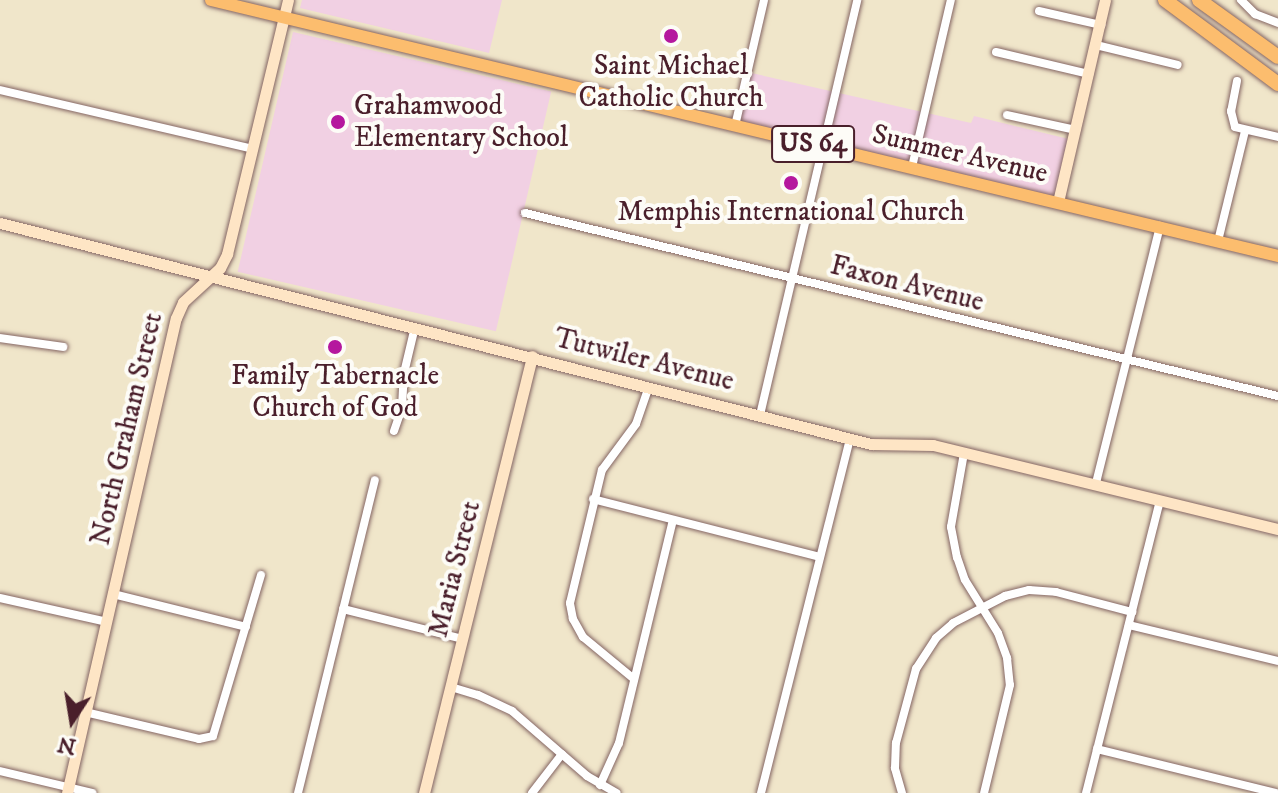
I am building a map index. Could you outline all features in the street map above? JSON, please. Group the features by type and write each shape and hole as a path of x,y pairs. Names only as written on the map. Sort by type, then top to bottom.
{"highway":[{"path":"1165,0 1278,84"},
{"path":"1199,0 1278,57"}],"main road":[{"name":"Summer Avenue","path":"211,0 1278,256"}],"street":[{"name":"North Graham Street","path":"67,790 176,318 183,302 214,275 227,254 288,0"},
{"path":"735,126 764,0"},
{"path":"760,415 820,146 857,0"},
{"path":"912,167 951,0"},
{"path":"1058,202 1105,0"},
{"path":"1241,0 1255,14 1278,23"},
{"path":"1039,11 1101,25"},
{"path":"1096,45 1178,65"},
{"path":"996,52 1089,74"},
{"path":"1237,81 1231,120 1235,127 1278,137"},
{"path":"0,90 253,149"},
{"path":"1007,115 1076,130"},
{"path":"1218,241 1245,131"},
{"name":"Faxon Avenue","path":"525,213 1278,396"},
{"name":"Tutwiler Avenue","path":"0,223 850,439 883,445 915,442 1278,529"},
{"path":"1096,483 1160,226"},
{"path":"394,431 402,408 404,373 415,327"},
{"path":"0,338 63,347"},
{"name":"Maria Street","path":"424,793 532,356"},
{"path":"634,679 583,637 573,619 572,587 602,470 636,424 649,387"},
{"path":"761,793 850,439"},
{"path":"964,453 951,527 965,580 983,607 1007,658 1010,685 984,793"},
{"path":"298,793 375,480"},
{"path":"593,499 820,557"},
{"path":"1086,793 1160,500"},
{"path":"600,785 616,753 673,520"},
{"path":"85,712 199,739 210,738 218,726 261,575"},
{"path":"902,793 895,768 896,743 916,669 936,638 953,623 1005,596 1029,590 1056,592 1132,612"},
{"path":"113,594 246,627"},
{"path":"0,598 107,622"},
{"path":"343,609 462,639"},
{"path":"1129,625 1278,661"},
{"path":"451,687 478,695 512,711 600,785 616,793"},
{"path":"1097,749 1276,793"},
{"path":"532,793 562,754"},
{"path":"0,771 67,790 92,793"}],"shaded area":[{"path":"302,0 502,0 489,53 300,8"},
{"path":"293,32 551,92 496,331 238,272"},
{"path":"747,72 971,123 974,116 1073,140 1058,202 735,126"}],"place":[{"name":"Saint Michael Catholic Church","path":"671,36"},
{"name":"Grahamwood Elementary School","path":"338,122"},
{"name":"Memphis International Church","path":"791,183"},
{"name":"Family Tabernacle Church of God","path":"335,347"}]}
